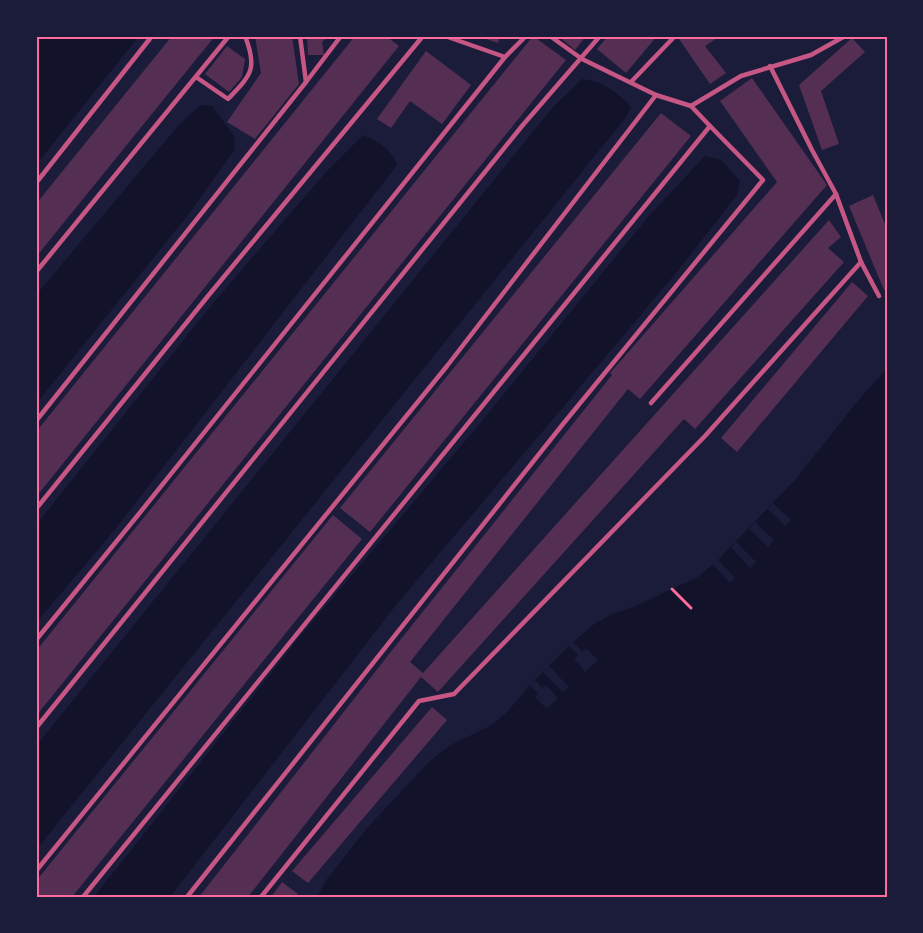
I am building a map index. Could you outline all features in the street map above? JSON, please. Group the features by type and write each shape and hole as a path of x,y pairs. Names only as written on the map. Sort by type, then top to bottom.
{"lane":[{"path":"36,183 152,36"},
{"path":"36,272 229,36"},
{"path":"196,76 228,99 249,76 252,55 245,36"},
{"path":"300,36 306,82"},
{"path":"36,421 341,36"},
{"path":"36,509 423,36"},
{"path":"445,36 505,57"},
{"path":"36,640 505,57 526,36"},
{"path":"187,897 548,442 763,180 691,106 656,95 582,59 550,36"},
{"path":"36,728 514,136 600,36"},
{"path":"631,82 675,36"},
{"path":"691,106 741,76 811,55 845,36"},
{"path":"770,66 837,194 861,262 879,296"},
{"path":"36,871 447,366 656,95"},
{"path":"83,897 710,126"},
{"path":"651,403 837,194"},
{"path":"261,897 419,701 454,694 705,436 861,262"}],"path":[{"path":"672,589 691,608"}],"shaded area":[{"path":"36,36 139,36 36,165"},
{"path":"582,79 603,85 620,97 631,107 626,117 36,850 36,746 553,107"},
{"path":"199,106 212,106 234,136 235,149 191,211 36,404 36,295 178,126"},
{"path":"363,135 388,150 397,165 116,528 36,623 36,525 210,307 326,172"},
{"path":"705,156 721,160 740,181 737,195 676,273 396,605 170,897 94,897 298,639 482,421 648,217"},
{"path":"887,369 887,897 317,897 327,879 368,827 429,762 449,746 492,725 569,646 593,625 612,614 631,608 698,577 718,560 795,480 861,397"}],"pier":[{"path":"773,503 791,520 785,526 768,509"},
{"path":"755,522 774,540 768,547 749,529"},
{"path":"736,542 756,562 750,568 731,547"},
{"path":"718,560 735,578 730,583 713,565"},
{"path":"573,642 582,651 586,648 598,660 585,672 574,659 578,655 569,646"},
{"path":"549,666 569,687 563,692 543,672"},
{"path":"535,680 542,688 546,685 558,698 547,709 535,697 538,693 530,685"}],"building":[{"path":"172,36 215,36 36,257 36,204"},
{"path":"255,36 292,36 299,84 255,139 227,122 261,73"},
{"path":"307,36 329,36 322,42 324,55 308,55"},
{"path":"355,36 386,36 399,46 36,497 36,432"},
{"path":"477,36 500,36 498,43"},
{"path":"533,36 566,60 36,716 36,651"},
{"path":"558,36 586,36 575,50"},
{"path":"608,36 657,36 626,73 597,49"},
{"path":"683,36 720,36 705,46 726,73 710,84 679,39"},
{"path":"852,38 865,52 821,91 839,144 822,150 799,85"},
{"path":"227,46 245,59 242,77 229,92 205,74"},
{"path":"426,51 471,85 442,124 410,101 391,128 377,119"},
{"path":"752,78 827,185 640,399 628,389 410,662 423,673 829,220 841,237 828,248 844,262 695,429 684,419 438,692 421,677 248,897 199,897 612,375 610,373 777,182 720,101"},
{"path":"661,113 691,136 370,532 340,508"},
{"path":"873,195 887,229 887,289 884,290 849,206"},
{"path":"852,282 868,296 737,452 721,438"},
{"path":"333,515 362,539 72,897 36,897 36,881"},
{"path":"432,707 447,720 308,883 292,871"},
{"path":"282,882 298,894 296,897 271,897"}]}
